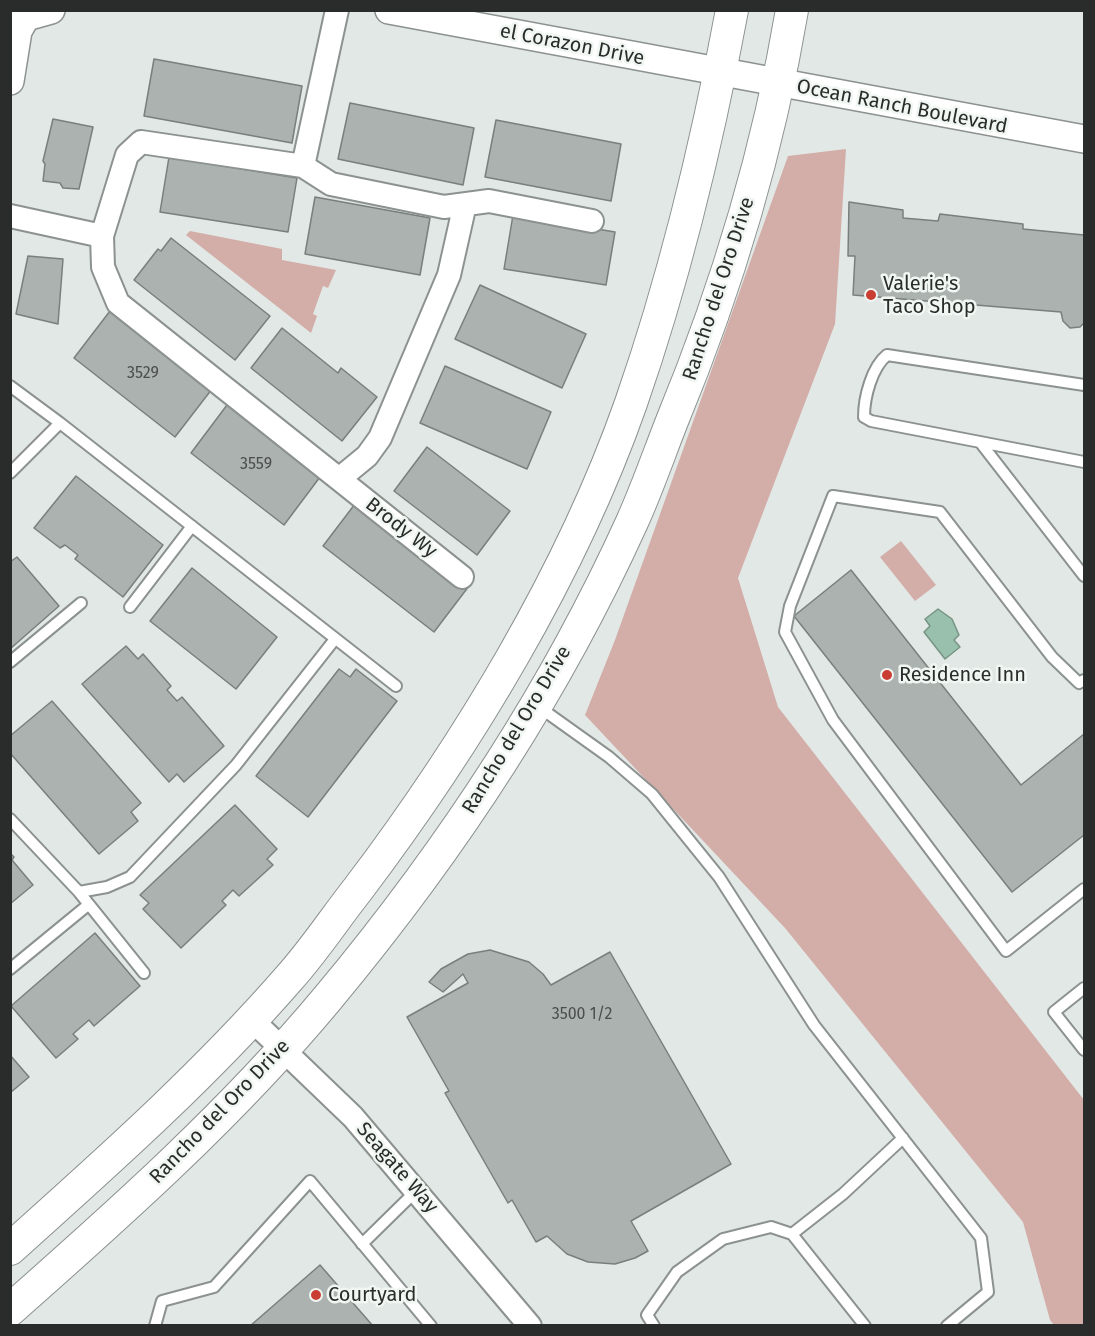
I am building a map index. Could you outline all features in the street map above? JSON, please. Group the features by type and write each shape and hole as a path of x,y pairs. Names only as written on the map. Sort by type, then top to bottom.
{"main road":[{"name":"Rancho del Oro Drive","path":"10,1249 152,1122 252,1020 294,973 388,849 437,779 497,682 591,503 630,406 658,322 692,205 721,73 732,10"},
{"name":"Rancho del Oro Drive","path":"10,1310 183,1154 326,1000 425,875 474,804 536,705 632,521 708,334 742,227 777,84 792,10"}],"street":[{"path":"337,10 303,166 331,184 444,207 489,201 592,221"},
{"name":"el Corazon Drive","path":"389,10 721,73"},
{"path":"10,81 18,31 29,15"},
{"name":"Ocean Ranch Boulevard","path":"721,73 1084,140"},
{"name":"Brody Wy","path":"303,166 141,142 127,155 102,236 103,267 118,303 462,577"},
{"path":"339,479 367,456 380,438 449,275 465,204"},
{"path":"10,216 102,236"},
{"name":"Seagate Way","path":"252,1020 353,1118 417,1190 530,1326"}],"lane":[{"path":"1084,385 887,355 877,363 864,408 864,417 871,421 1084,462"},
{"path":"10,386 396,686"},
{"path":"10,474 60,423"},
{"path":"980,442 1084,576"},
{"path":"1084,680 1079,683 1052,657 940,512 833,496 790,606 785,632 833,720 1006,951 1084,889"},
{"path":"130,607 192,526"},
{"path":"10,662 81,603"},
{"path":"79,892 107,887 130,877 236,765 335,639"},
{"path":"536,705 609,757 652,794 719,877 814,1026 981,1238 988,1292 947,1326"},
{"path":"10,819 79,892 144,974"},
{"path":"10,969 88,905"},
{"path":"1084,988 1053,1012 1084,1050"},
{"path":"792,1234 843,1194 903,1138"},
{"path":"155,1326 162,1301 214,1287 310,1181 431,1326"},
{"path":"362,1244 417,1190"},
{"path":"654,1326 647,1315 677,1272 723,1239 771,1227 792,1234 865,1326"}],"shaded area":[{"path":"846,149 835,324 738,578 778,707 1084,1100 1084,1325 1054,1325 1050,1320 1023,1222 785,928 585,715 615,640 788,156"},
{"path":"190,231 282,249 282,260 336,270 328,288 323,286 313,314 317,316 311,333 186,235"},
{"path":"901,541 936,585 915,601 880,557"},
{"path":"938,609 952,619 959,635 954,640 960,647 945,659 924,632 930,626 925,619"}],"building":[{"path":"154,59 302,86 292,143 144,116"},
{"path":"350,103 474,128 463,185 338,159"},
{"path":"53,119 93,127 79,189 63,188 60,183 43,181 45,164 43,161"},
{"path":"496,120 621,144 611,201 485,177"},
{"path":"169,157 297,178 288,232 160,212"},
{"path":"315,197 430,218 420,275 305,254"},
{"path":"849,202 903,210 903,218 938,221 940,214 1023,224 1023,229 1084,235 1084,323 1080,327 1070,328 1063,321 1061,312 853,295 855,256 848,256"},
{"path":"513,215 615,232 606,285 504,269"},
{"path":"171,238 270,316 235,360 134,280 158,249 161,251"},
{"path":"28,256 63,259 58,324 16,314"},
{"path":"480,285 586,334 562,388 455,339"},
{"path":"110,311 212,389 175,437 74,358"},
{"path":"282,328 338,373 341,368 377,397 342,441 251,368"},
{"path":"445,366 551,412 527,469 420,423"},
{"path":"227,405 320,477 284,525 191,453"},
{"path":"427,447 510,511 477,555 394,491"},
{"path":"76,476 163,545 123,597 75,559 78,555 65,545 60,548 34,528"},
{"path":"358,500 469,586 434,632 323,546"},
{"path":"17,557 59,606 10,649 10,562"},
{"path":"192,568 277,637 236,689 150,621"},
{"name":"Residence Inn","path":"851,570 1021,785 1084,734 1084,835 1012,892 794,616"},
{"path":"126,646 138,659 143,654 171,686 167,690 177,701 182,697 224,746 184,782 177,774 169,782 82,684"},
{"path":"339,669 350,677 356,669 397,701 308,817 256,776"},
{"path":"52,701 141,803 131,812 138,821 99,854 10,753 10,736"},
{"path":"235,805 277,849 267,859 273,865 239,896 233,890 222,901 226,905 181,948 143,909 149,903 140,895"},
{"path":"10,853 14,857 12,860 33,885 10,904"},
{"path":"95,933 140,986 94,1026 89,1020 73,1034 78,1039 56,1058 11,1006"},
{"path":"490,950 529,962 543,974 551,985 610,952 731,1164 631,1221 648,1251 635,1258 615,1264 588,1262 567,1254 547,1236 536,1242 512,1200 508,1203 445,1093 449,1091 407,1017 468,983 463,974 443,992 429,982 441,969 468,954"},
{"path":"10,1055 29,1077 10,1093"},
{"name":"Courtyard","path":"320,1265 373,1326 250,1326"}],"place":[{"name":"Valerie's Taco Shop","path":"871,295"},
{"name":"Residence Inn","path":"887,675"},
{"name":"Courtyard","path":"316,1295"}]}
